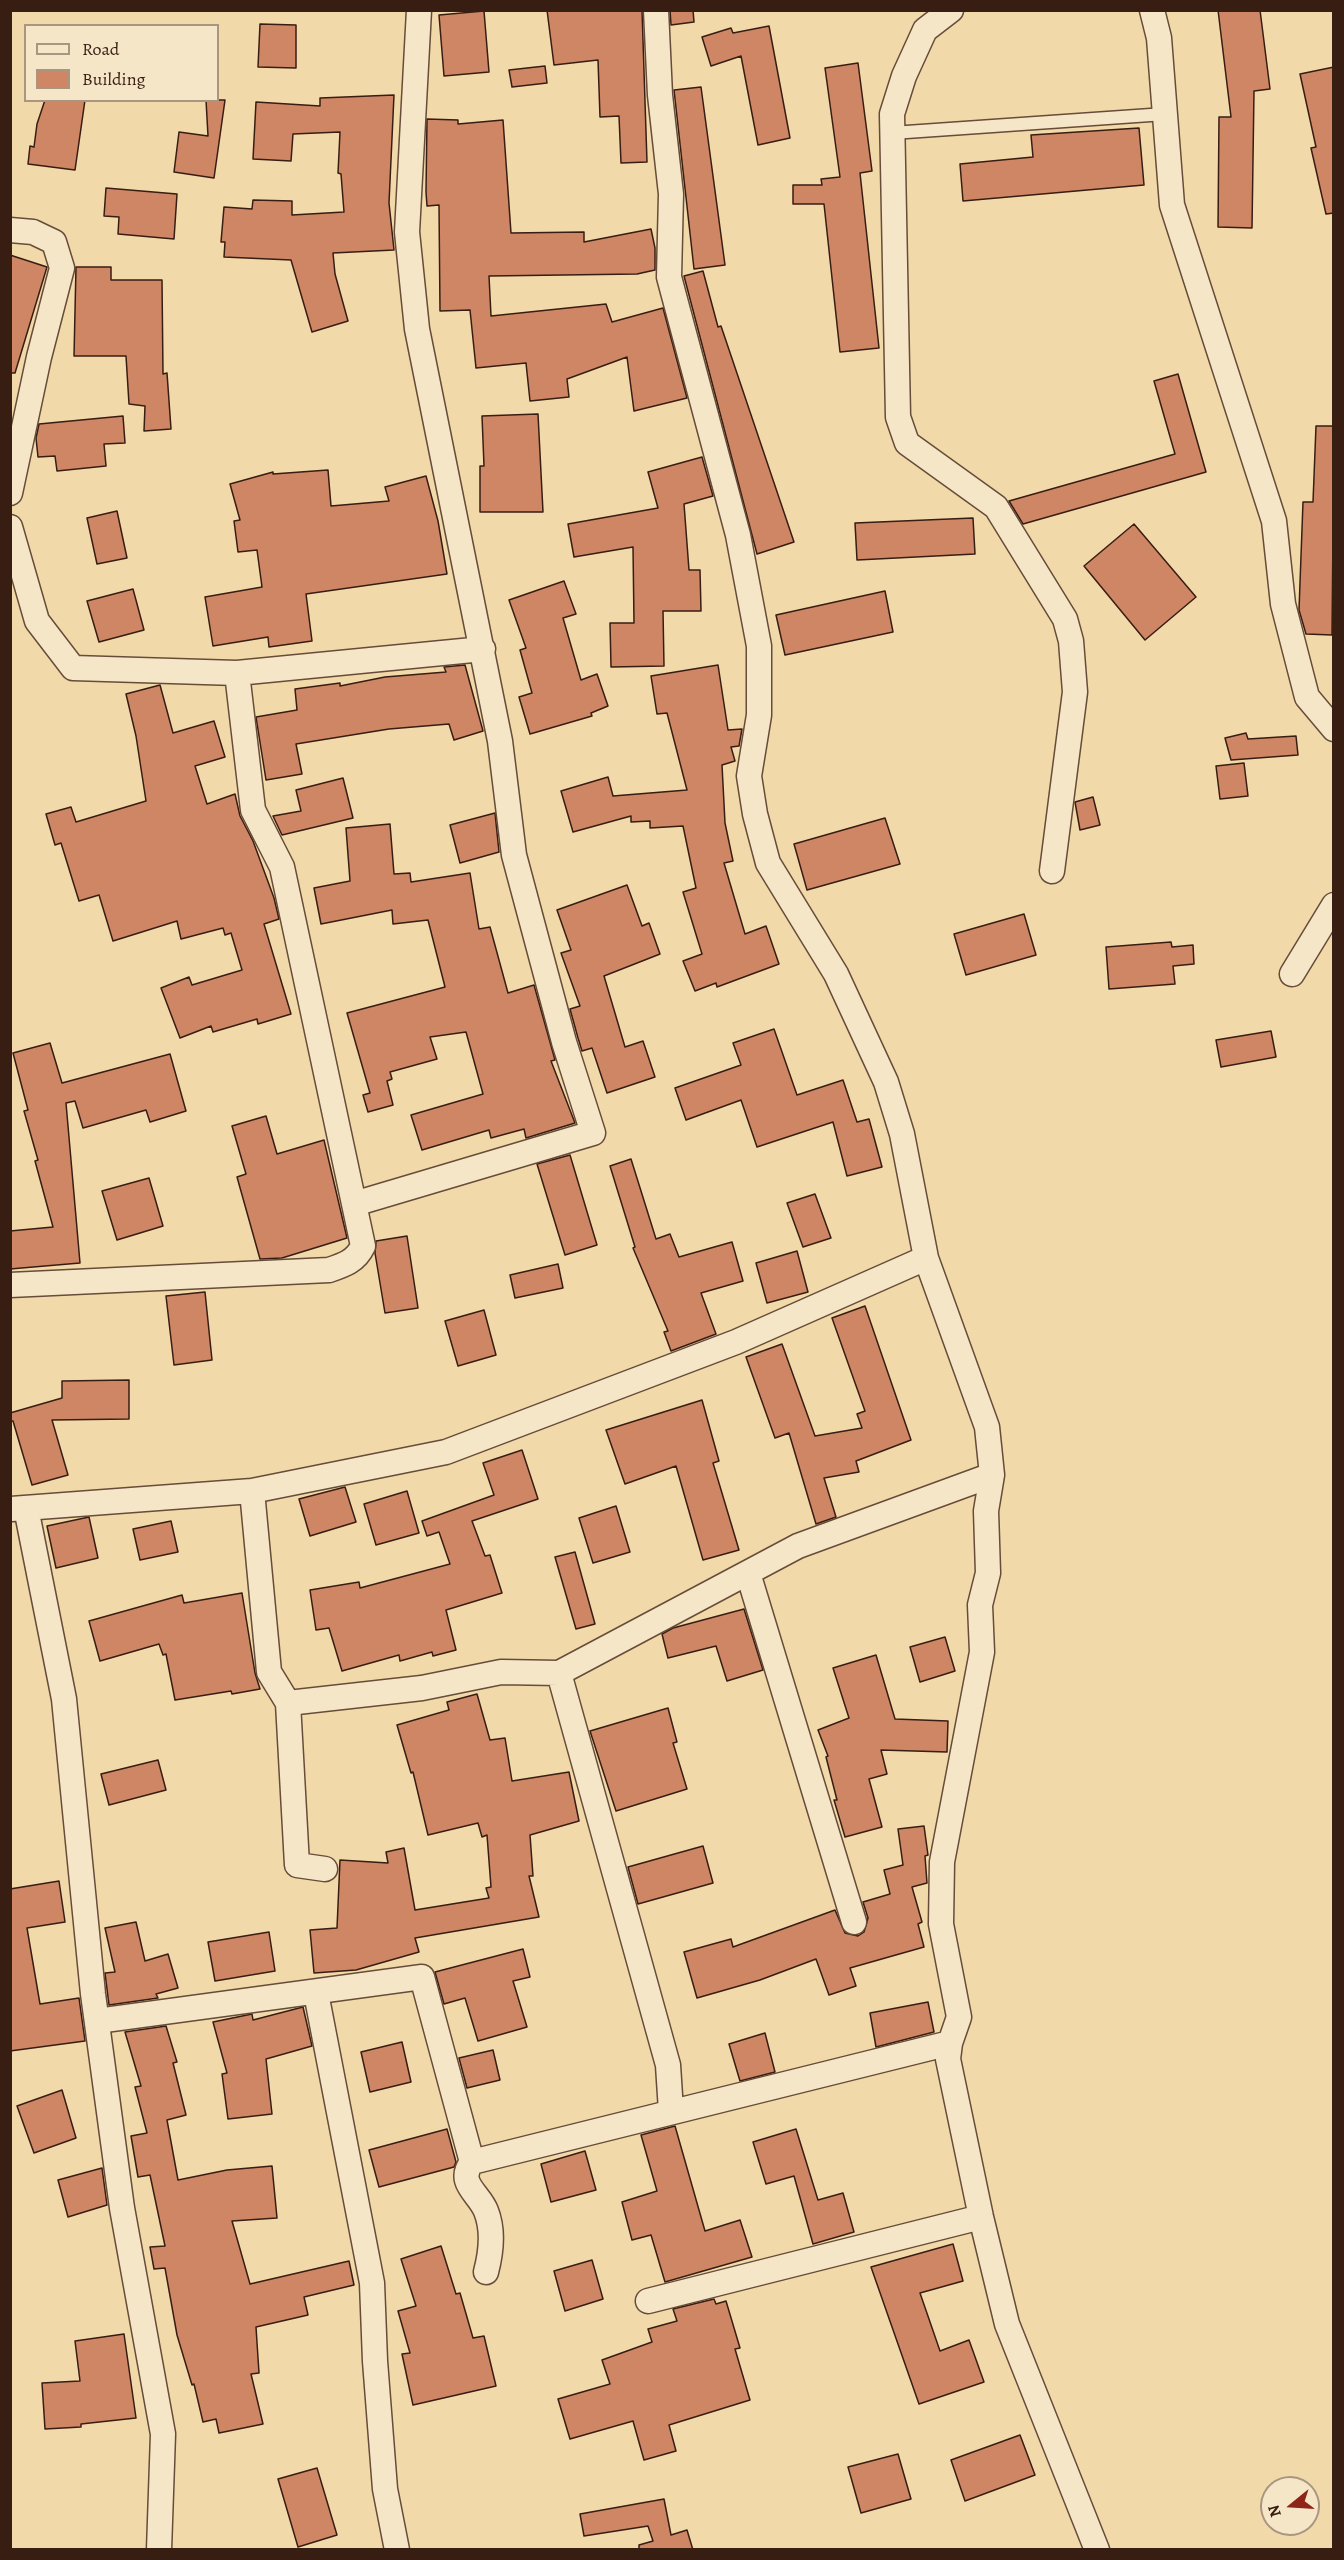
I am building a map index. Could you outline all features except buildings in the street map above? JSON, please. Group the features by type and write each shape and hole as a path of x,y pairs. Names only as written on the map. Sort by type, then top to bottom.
{"street":[{"path":"354,1204 593,1133 564,1042 514,855 500,741 417,329 407,232 419,10"},
{"path":"656,10 660,95 671,194 669,277 738,535 759,646 759,715 749,776 755,814 768,863 836,974 886,1082 902,1134 926,1258 987,1427 992,1475 986,1510 988,1573 980,1605 982,1652 942,1862 941,1924 959,2017 950,2043 948,2058 981,2217 1007,2324 1097,2550"},
{"path":"951,10 925,30 904,76 892,114 898,417 907,443 996,507 1065,619 1071,641 1075,692 1052,871"},
{"path":"1152,10 1159,38 1172,205 1274,521 1283,604 1292,649 1306,697 1334,729"},
{"path":"10,230 33,232 54,242 62,268 39,357 10,493"},
{"path":"10,527 38,621 73,668 237,673 483,649"},
{"path":"10,1285 329,1270 349,1263 363,1246 282,867 253,810 237,673"},
{"path":"1292,974 1334,904"},
{"path":"159,2550 163,2434 122,2208 97,2021 63,1699 18,1509 252,1491 446,1452 736,1342 926,1258"},
{"path":"288,1703 422,1688 501,1672 559,1673 798,1546 992,1475"},
{"path":"252,1491 269,1672 288,1703 297,1865 325,1869"},
{"path":"748,1573 854,1922"},
{"path":"559,1673 668,2065 670,2111"},
{"path":"97,2021 422,1977 472,2162"},
{"path":"316,1993 372,2283 375,2361 386,2489 397,2550"},
{"path":"486,2272 491,2251 489,2227 486,2211 466,2180 466,2169 472,2162 950,2043"},
{"path":"648,2301 981,2217"}],"lane":[{"path":"892,133 1165,114"}]}
